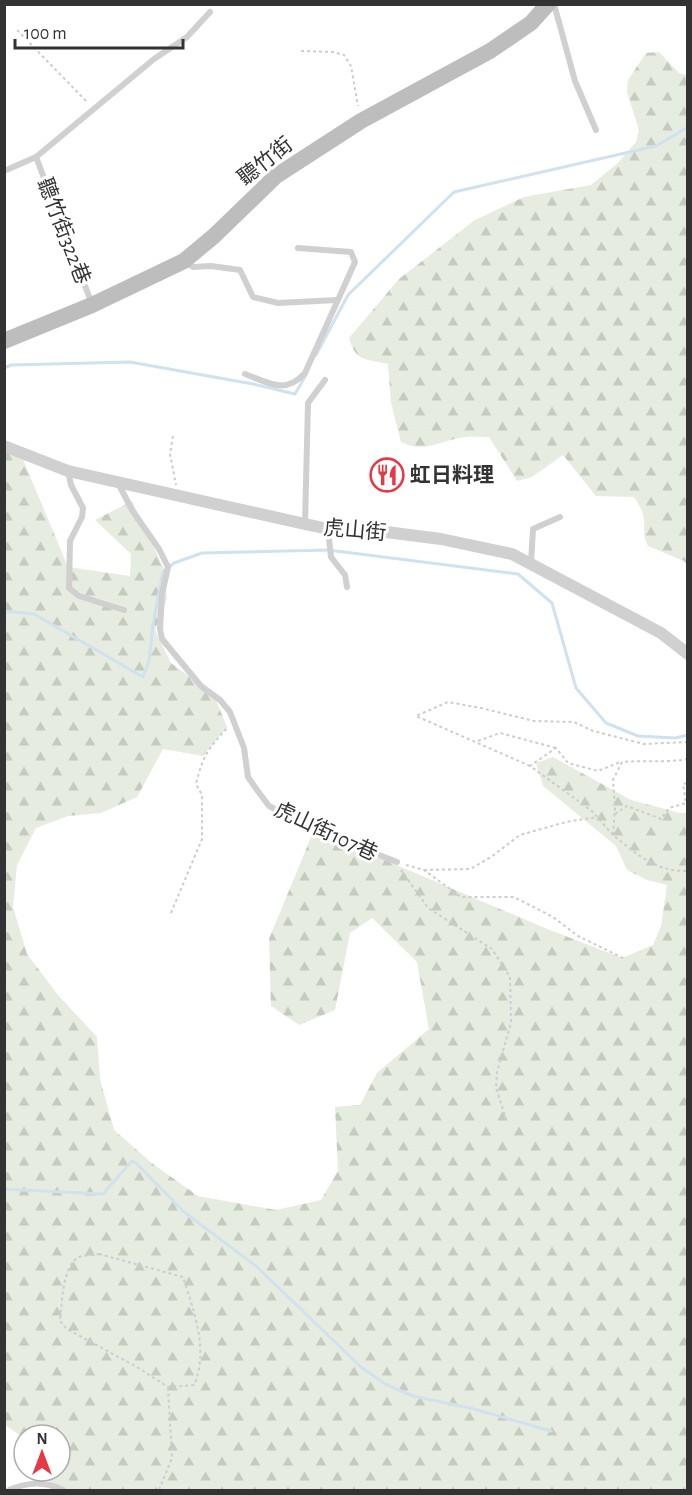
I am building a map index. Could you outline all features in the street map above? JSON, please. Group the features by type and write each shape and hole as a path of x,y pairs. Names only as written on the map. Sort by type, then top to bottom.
{"street":[{"name":"聽竹街","path":"4,341 92,305 184,261 214,236 276,176 361,121 490,51 531,23 548,4"},
{"name":"虎山街","path":"4,446 68,471 328,529 378,531 441,539 512,554 661,633 687,654"}],"lane":[{"path":"554,4 575,81 597,130"},
{"path":"4,171 36,157 154,58 187,37 210,12"},
{"name":"聽竹街322巷","path":"36,157 92,305"},
{"path":"245,374 276,386 288,386 298,381 305,373 355,262 351,252 298,248"},
{"path":"184,261 193,267 211,266 240,270 253,297 278,303 337,300"},
{"path":"305,524 308,403 326,380"},
{"path":"68,471 71,485 83,508 82,517 70,541 69,588 80,596 124,610"},
{"name":"虎山街107巷","path":"117,482 168,567 162,594 160,629 162,639 201,686 220,700 230,712 244,748 248,777 269,806 311,828 397,862"},
{"path":"531,564 532,529 560,517"},
{"path":"328,529 331,557 345,575 347,586"},
{"path":"9,1491 32,1482 52,1485 63,1491"}],"path":[{"path":"16,30 94,110"},
{"path":"301,51 333,52 344,55 351,66 361,121"},
{"path":"173,436 170,454 179,496"},
{"path":"687,742 644,744 593,731 574,722 534,721 448,702 416,716 531,766 592,811 613,835 650,864 673,872 687,871"},
{"path":"171,913 201,839 201,795 196,784 199,770 206,751 232,722"},
{"path":"477,741 500,733 556,748 568,764 598,771 622,762 641,760 669,762 687,759"},
{"path":"531,766 556,748"},
{"path":"613,835 615,813 613,780 622,762"},
{"path":"615,813 627,806 661,819 669,808 686,803 683,784 687,783"},
{"path":"397,862 424,870 470,869 520,836 566,822 597,818"},
{"path":"397,862 408,882 428,908 492,949 510,977 511,1023 497,1072 496,1088 506,1119"},
{"path":"424,870 461,897 514,897 553,917 587,941 625,959"},
{"path":"99,1254 183,1277 197,1319 201,1370 194,1385 168,1387 68,1329 60,1321 64,1283 71,1265 80,1257 99,1254"},
{"path":"159,1491 172,1458 172,1424 168,1387"}],"green space":[{"path":"659,52 679,73 687,75 687,565 684,561 648,546 644,536 643,515 634,497 596,496 563,455 532,477 517,481 489,437 465,437 418,447 401,442 391,403 388,364 363,358 355,351 349,338 399,279 475,220 524,197 591,185 618,163 636,142 639,130 627,92 628,80 646,53"},
{"path":"4,451 22,457 68,567 130,576 131,554 95,520 132,501 165,571 167,599 155,630 171,663 214,695 227,727 203,756 163,749 137,797 101,813 68,816 36,828 17,865 13,907 27,954 58,995 97,1037 100,1079 114,1130 153,1164 198,1196 276,1210 321,1200 338,1171 335,1107 360,1105 377,1073 429,1029 417,962 372,918 350,933 335,1010 299,1025 271,1006 269,939 314,830 545,928 622,958 653,945 661,926 667,885 647,880 627,870 616,846 543,786 536,763 553,757 631,800 687,813 687,1490 50,1490 49,1483 72,1483 72,1423 12,1423 12,1430 5,1425"}],"waterway":[{"path":"316,355 348,295 454,192 656,146 688,127"},
{"path":"4,368 11,365 130,362 253,384 295,394 306,375"},
{"path":"4,611 34,614 143,677 149,661 163,572 174,563 202,553 328,550 518,574 552,603 576,688 606,723 638,736 675,738 688,735"},
{"path":"4,1189 103,1194 132,1161 184,1212 256,1266 361,1367 385,1384 413,1396 474,1409 551,1431"}],"place":[{"name":"虹日料理","path":"387,475"}]}
